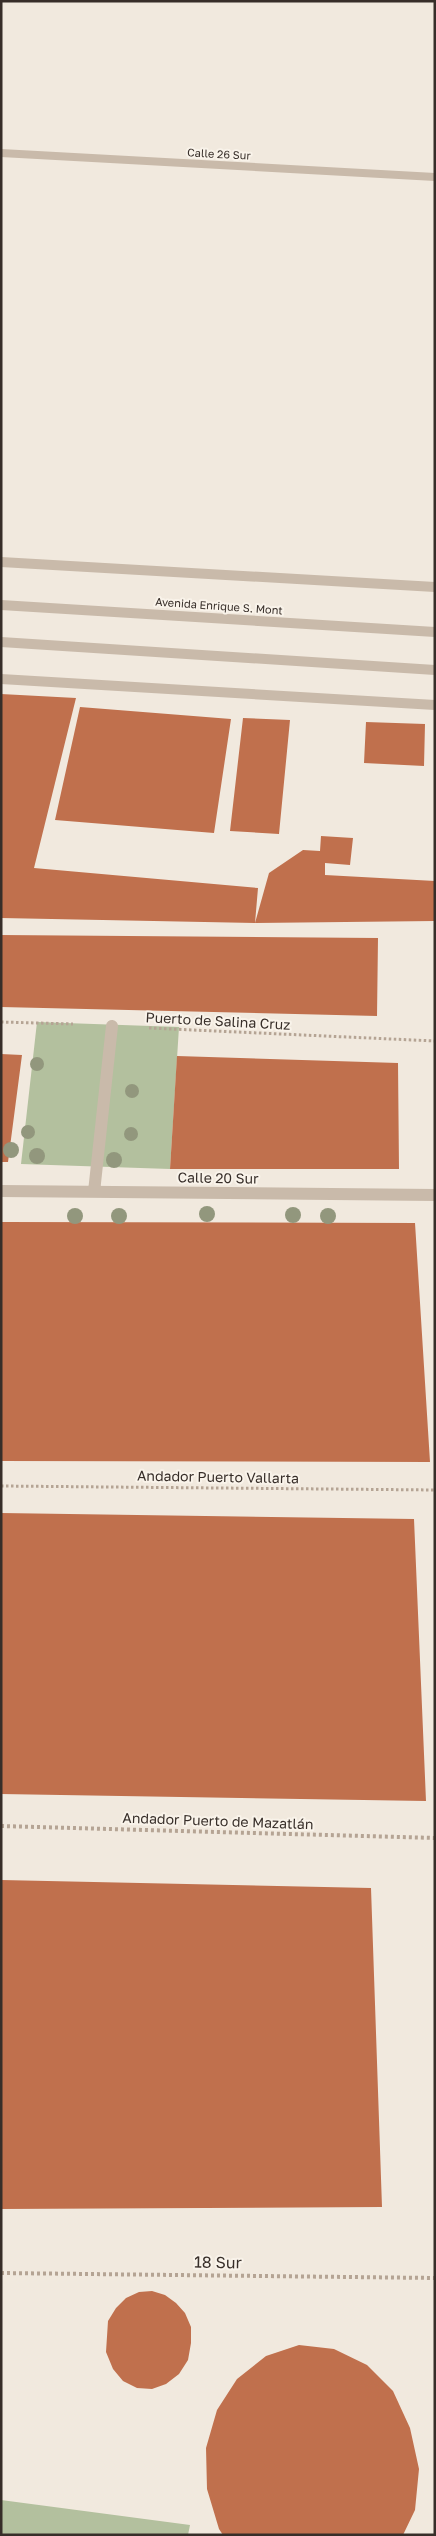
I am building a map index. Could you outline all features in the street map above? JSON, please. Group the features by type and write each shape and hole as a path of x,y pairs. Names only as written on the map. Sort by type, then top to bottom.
{"street":[{"name":"Calle 26 Sur","path":"1,153 435,177"},
{"path":"1,562 435,588 435,583"},
{"name":"Avenida Enrique S. Mont","path":"1,604 435,632"},
{"path":"1,642 435,670"},
{"path":"1,679 435,705"},
{"path":"94,1192 112,1026"},
{"name":"Calle 20 Sur","path":"1,1191 435,1195"}],"path":[{"name":"Puerto de Salina Cruz","path":"1,1022 435,1041"},
{"name":"Andador Puerto Vallarta","path":"1,1486 435,1490"},
{"name":"Andador Puerto de Mazatlán","path":"1,1826 435,1838"},
{"name":"18 Sur","path":"1,2273 435,2278"}],"green space":[{"path":"37,1022 179,1027 170,1169 21,1164"},
{"path":"1,2500 190,2525 188,2535 1,2535"}],"building":[{"path":"1,694 76,698 34,868 258,888 255,923 1,918"},
{"path":"80,707 231,719 214,833 55,820"},
{"path":"243,718 290,720 279,834 230,831"},
{"path":"366,722 425,724 424,766 364,763"},
{"path":"321,836 353,838 350,865 325,863 325,875 435,881 435,921 255,923 269,873 303,850 320,851"},
{"path":"1,935 378,938 377,1016 1,1007"},
{"path":"1,1054 22,1055 8,1162 1,1162"},
{"path":"177,1056 398,1063 399,1169 170,1169"},
{"path":"1,1222 415,1223 430,1462 1,1461"},
{"path":"1,1513 414,1519 426,1801 1,1794"},
{"path":"1,1880 371,1888 382,2207 1,2209"},
{"path":"152,2291 165,2295 185,2313 191,2327 191,2343 188,2360 179,2374 166,2384 152,2389 137,2388 123,2381 113,2369 106,2352 108,2321 116,2308 126,2298 139,2292"},
{"path":"299,2345 334,2349 367,2365 393,2391 410,2428 419,2469 415,2510 403,2535 223,2535 219,2529 207,2489 206,2448 217,2410 237,2379 266,2356"}]}
